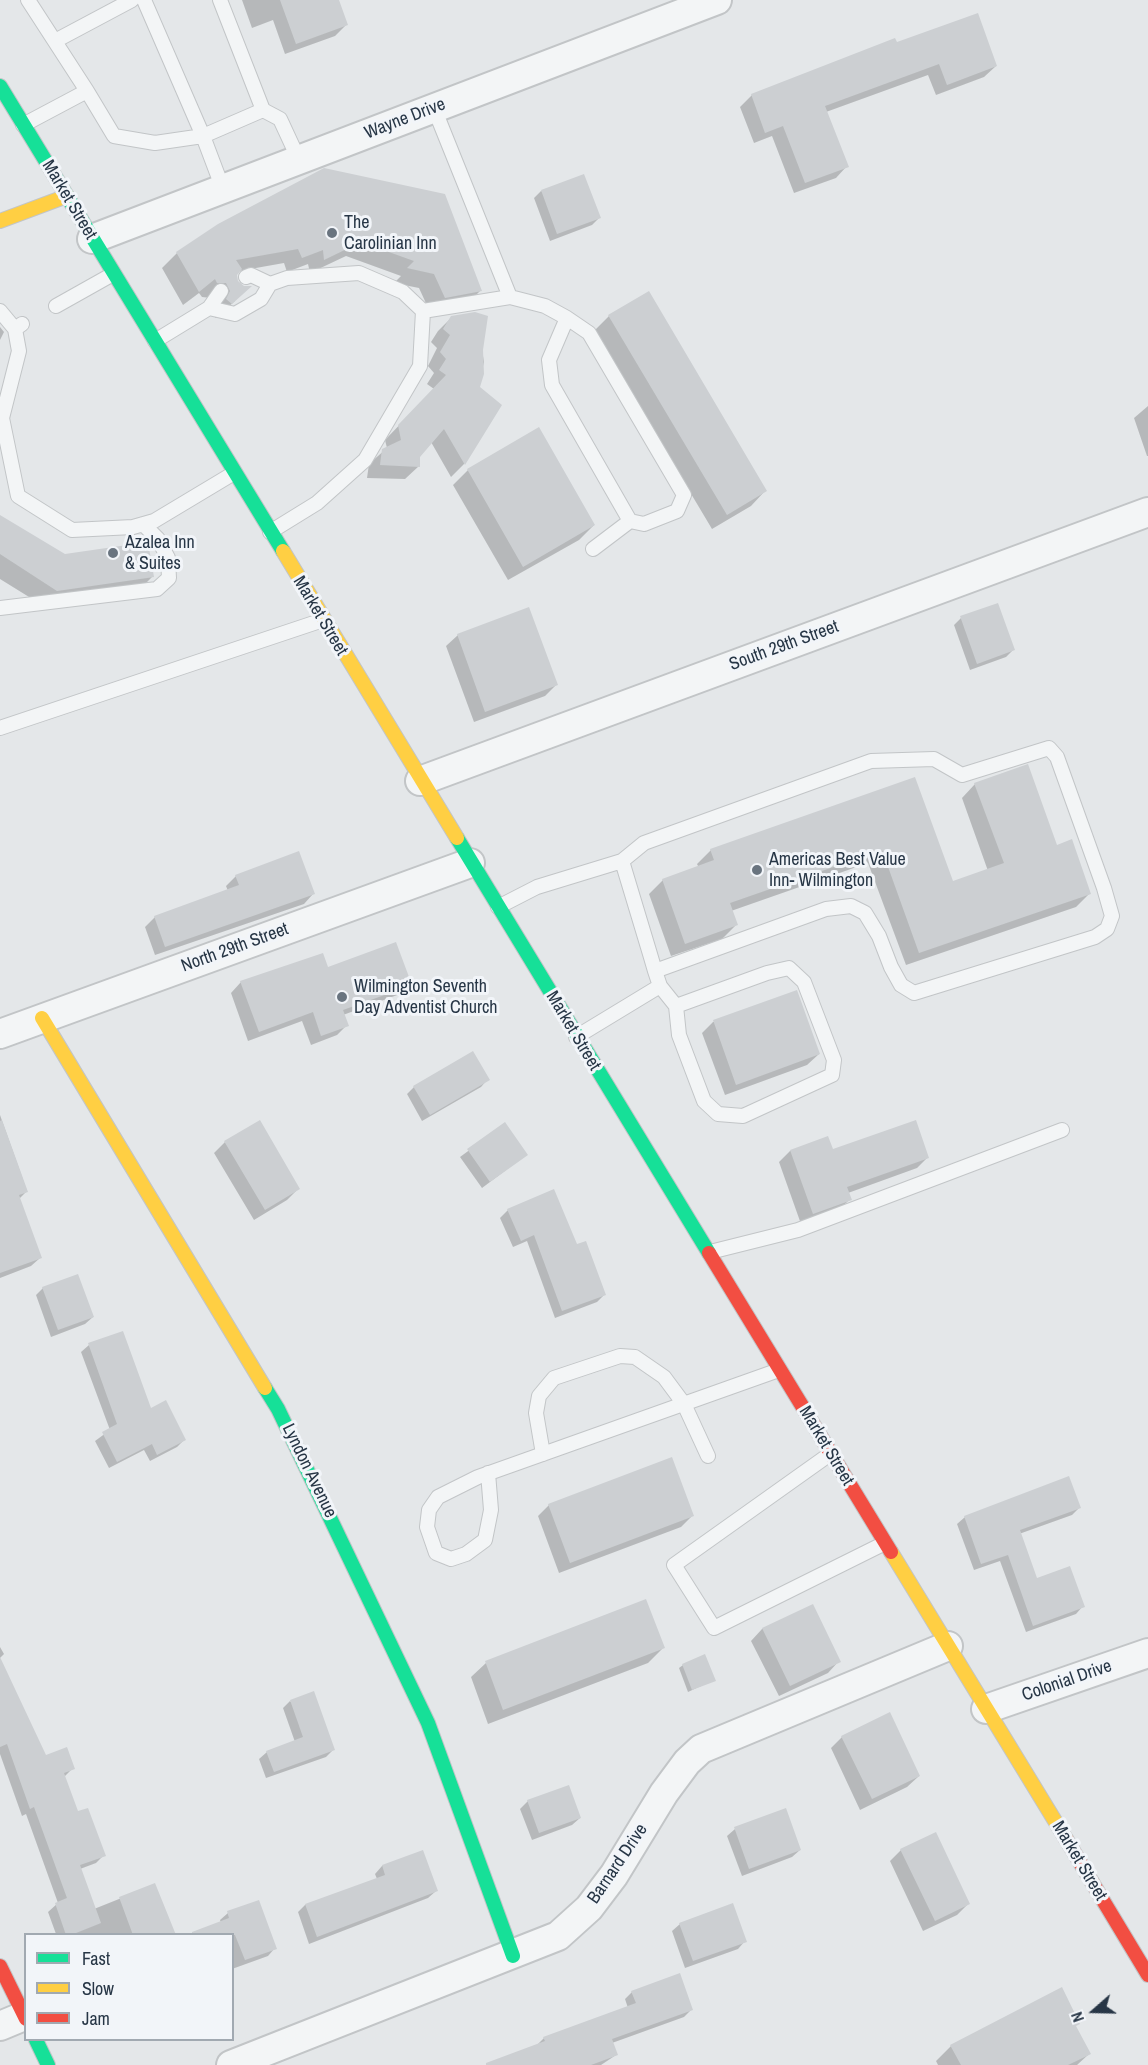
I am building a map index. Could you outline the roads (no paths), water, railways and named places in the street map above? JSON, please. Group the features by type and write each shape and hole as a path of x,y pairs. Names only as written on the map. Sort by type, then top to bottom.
{"main road":[{"name":"Market Street","path":"0,86 420,781 1148,1975"},
{"path":"0,221 67,196"},
{"name":"Lyndon Avenue","path":"42,1018 278,1409 428,1723 513,1956"},
{"path":"0,1966 21,2025"},
{"path":"32,2041 48,2065"}],"street":[{"name":"Wayne Drive","path":"92,238 717,0"},
{"name":"South 29th Street","path":"420,781 1148,512"},
{"name":"North 29th Street","path":"0,1034 470,863"},
{"name":"Barnard Drive","path":"231,2065 513,1956 558,1936 589,1908 614,1875 664,1793 687,1762 701,1749 948,1646"},
{"name":"Colonial Drive","path":"986,1709 1148,1653"}],"lane":[{"path":"28,0 114,136 154,143 203,136 263,110"},
{"path":"55,41 132,0"},
{"path":"144,0 203,136 223,189"},
{"path":"220,0 263,110 280,119 299,160"},
{"path":"24,125 87,91"},
{"path":"434,108 510,297"},
{"path":"246,276 251,275 270,284 287,279 358,273 403,292 423,311 420,366 365,460 316,503 270,532"},
{"path":"56,306 113,274"},
{"path":"209,308 235,314 261,299 270,284"},
{"path":"154,341 209,308 221,291"},
{"path":"423,311 510,297 544,306 567,318 589,333 684,495 677,511 644,524 630,521 552,385 549,360 567,318"},
{"path":"0,311 18,327 19,351 2,418 18,496 72,530 133,527 154,521 234,473"},
{"path":"593,549 630,521"},
{"path":"0,608 157,589 169,578 168,558 158,539 143,524"},
{"path":"0,728 323,620"},
{"path":"498,908 537,887 622,861 644,843 870,761 934,759 962,775 1049,748 1057,757 1112,916 1107,929 1095,937 914,993 902,985 891,968 879,936 866,913 851,906 826,909 655,971"},
{"path":"622,861 660,986 676,1006 679,1035 704,1101 718,1114 743,1116 832,1075 834,1060 804,982 789,968 767,973 676,1006"},
{"path":"576,1037 660,986"},
{"path":"708,1252 798,1230 1062,1130"},
{"path":"543,1454 536,1413 539,1396 554,1378 620,1356 635,1357 664,1377 684,1404 708,1456"},
{"path":"488,1473 491,1510 485,1540 466,1554 451,1559 436,1553 427,1527 429,1510 438,1497 488,1473 779,1370"},
{"path":"830,1454 674,1565 714,1628 885,1543"}],"place":[{"name":"The Carolinian Inn","path":"332,233"},
{"name":"Azalea Inn & Suites","path":"113,553"},
{"name":"Americas Best Value Inn- Wilmington","path":"757,870"},
{"name":"Wilmington Seventh Day Adventist Church","path":"342,997"}]}
